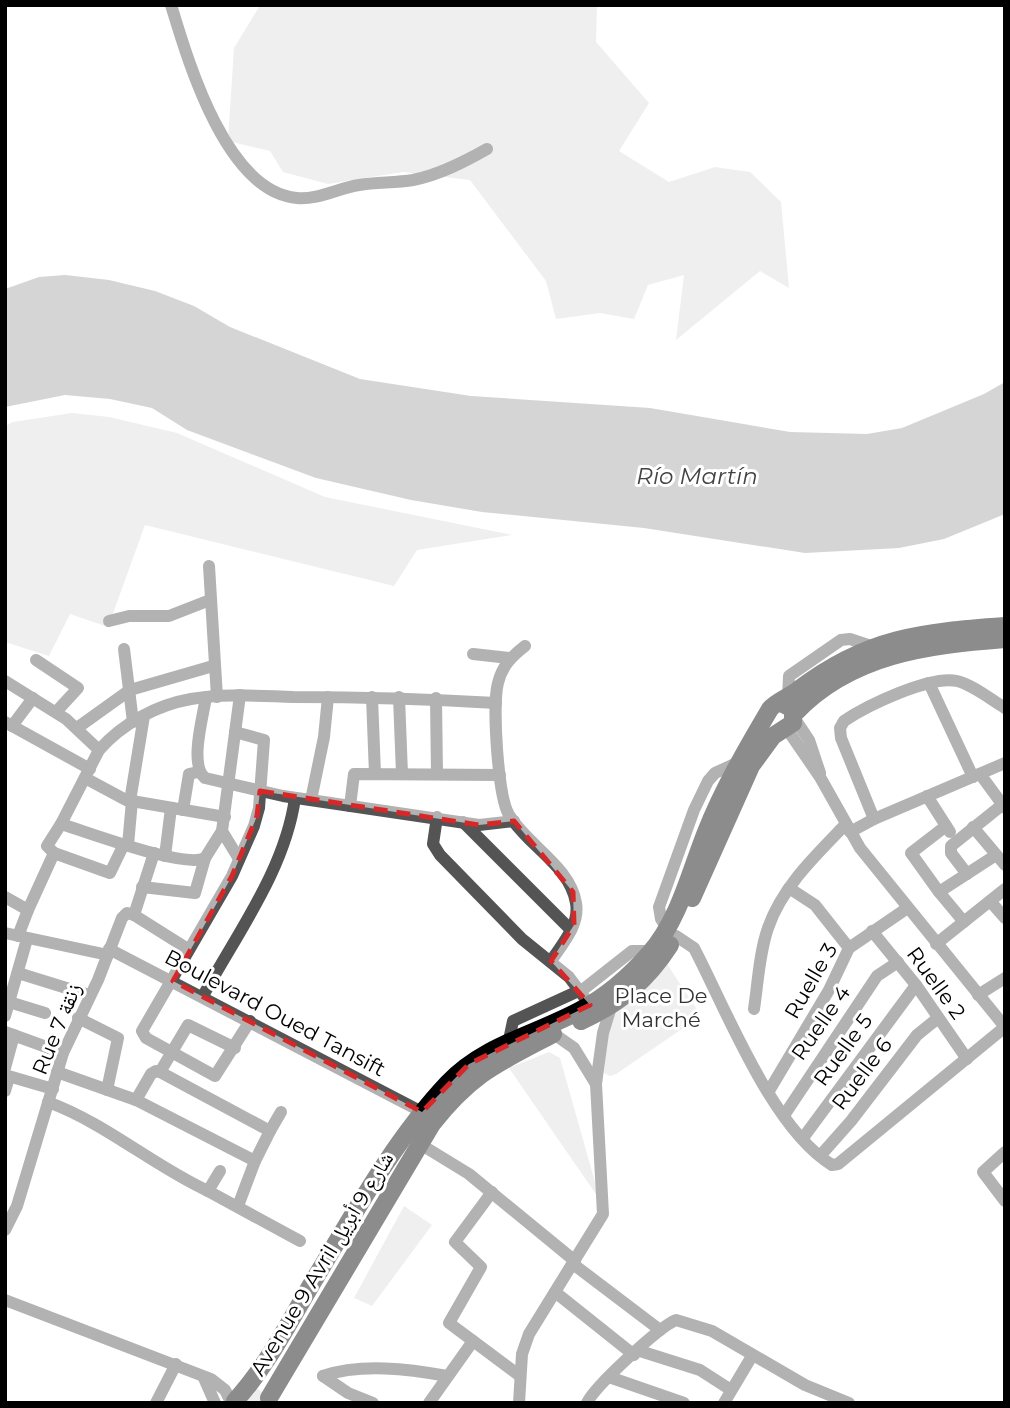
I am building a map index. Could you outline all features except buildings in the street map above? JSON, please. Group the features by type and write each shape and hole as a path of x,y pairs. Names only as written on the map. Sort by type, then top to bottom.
{"highway":[{"path":"555,1028 616,998 654,967 743,780 788,715 830,667 871,646 918,634 1005,626"},
{"path":"788,715 840,677 880,658 919,649 1005,639"},
{"path":"616,998 652,951 671,932 708,826 739,762 773,706 788,715"},
{"path":"555,1028 586,998 616,998"},
{"name":"Avenue 9 Avril شارع 9 أبريل","path":"231,1402 277,1345 422,1112 469,1064 509,1040 555,1028"},
{"name":"Avenue 9 Avril شارع 9 أبريل","path":"269,1397 372,1243 417,1149 452,1098 485,1070 555,1028"},
{"name":"Avenue 9 Avril شارع 9 أبريل","path":"269,1397 296,1333 388,1163"}],"street":[{"path":"171,5 213,124 227,146 256,176 285,196 308,198 342,188 412,180 464,162 486,149"},
{"path":"209,566 213,666 211,697 196,761 198,772 205,778 295,798 463,822 489,825 513,821"},
{"path":"108,621 129,616 169,616 210,600"},
{"path":"525,646 509,658 497,686 500,775 505,807 513,821 569,884 577,905 571,930 551,961"},
{"path":"124,649 130,690 138,719 126,844 110,873 54,853 47,846 99,750 138,719 179,702 240,695 436,698 496,703"},
{"path":"473,654 509,658"},
{"path":"36,660 78,688 56,712"},
{"path":"77,728 130,690 213,666"},
{"path":"5,681 56,712 99,750"},
{"path":"874,819 841,738 840,725 846,719 929,684 958,682 1005,708"},
{"path":"929,684 977,775 1003,806 957,840 950,851 967,874"},
{"path":"239,859 224,824 226,783 240,695"},
{"path":"311,800 323,748 327,697"},
{"path":"372,697 374,774"},
{"path":"399,697 402,774"},
{"path":"33,698 9,724 131,801 177,809 224,824"},
{"path":"436,698 437,774"},
{"path":"671,932 694,948 739,1041 769,1091 803,1138 830,1164 838,1164 1005,1027 906,909 848,828 788,715"},
{"path":"235,733 264,740 257,816 239,859 173,981 142,1031 146,1038 215,1076 250,1021"},
{"path":"754,1009 768,930 789,888 848,828 1005,763"},
{"name":"Rue 7 زنقة","path":"5,1230 17,1206 63,1053 122,918 127,913 134,915 142,887 159,855 189,774 198,772"},
{"path":"350,806 354,774 500,775"},
{"path":"927,796 957,840"},
{"path":"203,996 276,864 288,837 295,798"},
{"path":"437,817 435,849 522,939 551,961 586,998"},
{"path":"463,822 571,930"},
{"path":"61,824 159,855 193,860 205,858"},
{"path":"142,887 195,893 205,858 224,824"},
{"path":"946,826 911,853 964,922"},
{"path":"939,892 967,874 1001,860 973,827"},
{"path":"5,1016 18,973 17,936 54,853"},
{"path":"789,888 815,905 849,948"},
{"path":"936,944 1005,889"},
{"path":"5,897 28,910"},
{"path":"990,901 1005,918"},
{"name":"Ruelle 3","path":"769,1091 829,990 849,948 906,909"},
{"path":"134,915 188,949"},
{"name":"Ruelle 2","path":"872,931 916,985 967,1059"},
{"name":"Boulevard Oued Tansift","path":"17,936 108,952 203,996 422,1112"},
{"path":"509,1040 513,1021 586,998 632,951 652,951"},
{"name":"Ruelle 4","path":"785,1114 877,976 898,962"},
{"path":"18,973 89,995"},
{"path":"978,995 1005,978"},
{"name":"Ruelle 5","path":"803,1138 916,985"},
{"path":"519,1403 522,1354 529,1334 601,1220 605,1203 596,1083 603,1033 616,998"},
{"path":"9,1002 45,1013"},
{"path":"78,1018 118,1038 107,1090"},
{"name":"Ruelle 6","path":"820,1156 851,1121 917,1035 938,1018"},
{"path":"160,1072 188,1025 234,1048"},
{"path":"555,1028 575,1048 596,1083"},
{"path":"5,1091 10,1033 63,1053"},
{"path":"136,1100 150,1074 156,1070 270,1131"},
{"path":"58,1072 136,1100 255,1161"},
{"path":"7,1073 53,1089"},
{"path":"48,1102 105,1128 179,1176 300,1241"},
{"path":"238,1206 255,1161 281,1112"},
{"path":"417,1149 470,1174 660,1330"},
{"path":"1004,1153 983,1172 1005,1201"},
{"path":"208,1191 220,1171"},
{"path":"492,1192 454,1244 481,1267 449,1323 520,1376"},
{"path":"555,1292 637,1353 700,1370 732,1390"},
{"path":"5,1300 176,1364 220,1385 231,1402"},
{"path":"587,1403 591,1394 608,1377 660,1330 676,1320 698,1324 805,1385 849,1403"},
{"path":"429,1403 473,1341"},
{"path":"723,1403 752,1356"},
{"path":"156,1403 176,1364"},
{"path":"373,1403 348,1393 323,1376 366,1369 398,1369 447,1376"},
{"path":"608,1377 684,1403"}],"highlighted area":[{"path":"260,791 479,825 514,821 573,892 574,925 551,961 590,1005 469,1064 422,1112 173,981 232,876 257,816"}],"green space":[{"path":"597,5 596,42 649,103 619,151 669,182 715,167 750,172 781,202 789,288 760,271 676,340 684,275 648,285 634,319 600,313 556,319 546,281 470,180 403,172 328,184 283,172 270,151 228,141 234,48 259,7"},
{"path":"72,413 109,417 177,433 325,497 512,535 417,550 394,586 145,525 108,627 70,614 49,656 5,642 5,426 13,422"},
{"name":"Place De Marché","path":"667,964 698,1011 698,1018 616,1074 610,1076 604,1073 609,1028 616,1012"},
{"path":"549,1052 560,1058 600,1200 509,1068"},
{"path":"404,1206 432,1225 372,1306 354,1298"}],"water":[{"name":"Río Martín","path":"65,275 109,280 155,291 194,306 230,327 360,379 471,396 650,408 790,432 867,434 902,428 984,394 1005,382 1005,514 944,539 899,548 805,553 644,528 482,512 411,500 316,478 187,430 152,408 110,399 65,395 5,407 5,289 39,277"}],"tunnel":[{"path":"249,1403 259,1390"}]}
